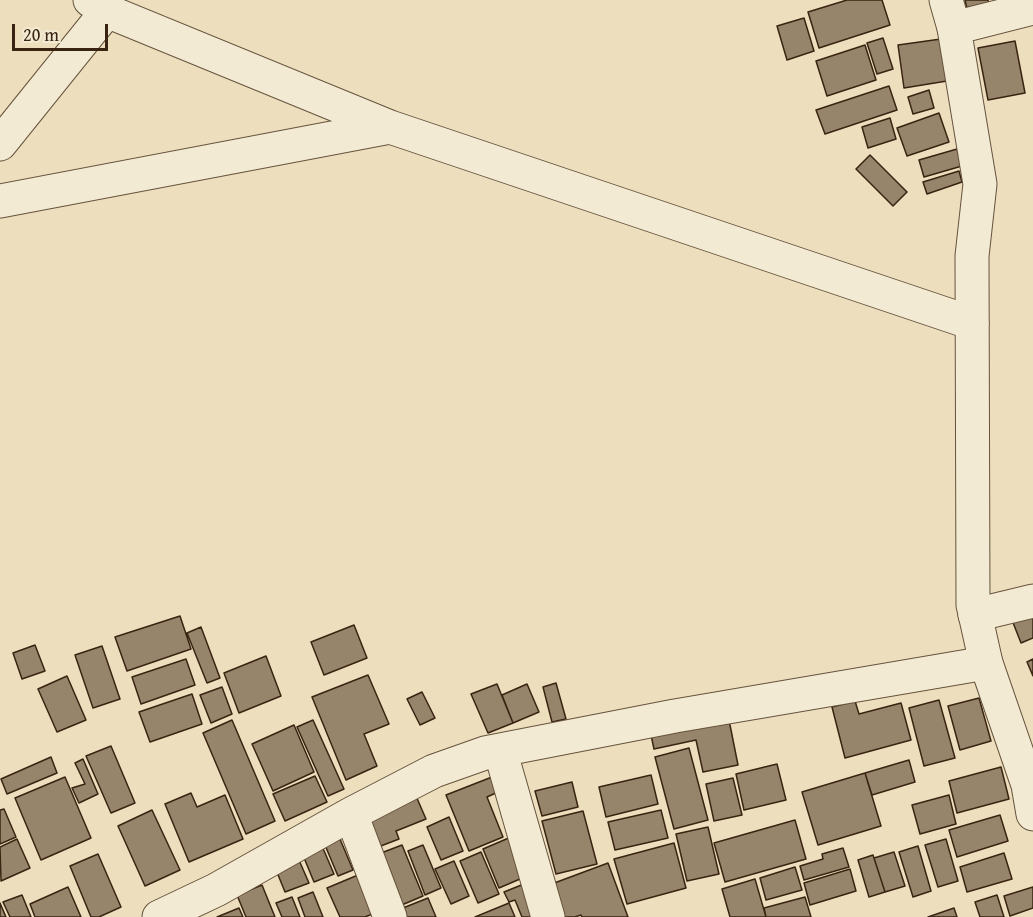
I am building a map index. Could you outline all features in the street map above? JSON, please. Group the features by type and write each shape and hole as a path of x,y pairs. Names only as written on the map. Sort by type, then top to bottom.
{"street":[{"path":"0,144 98,5 390,127 972,323"},
{"path":"1032,794 986,663 973,605 972,256 980,184 950,14 1033,8"},
{"path":"0,201 390,127"},
{"path":"975,615 1033,601"},
{"path":"159,917 216,890 351,814 435,771 485,753 675,716 986,663"},
{"path":"500,750 548,917"},
{"path":"351,814 390,917"}],"building":[{"path":"847,0 882,0 890,25 819,48 808,12"},
{"path":"965,0 988,0 990,9 968,13"},
{"path":"804,18 814,51 787,60 777,26"},
{"path":"883,38 893,69 877,74 867,43"},
{"path":"941,39 947,81 904,88 898,45"},
{"path":"1015,41 1025,93 988,100 978,48"},
{"path":"865,45 876,80 827,96 816,61"},
{"path":"889,86 897,110 825,134 816,110"},
{"path":"929,90 934,108 913,114 908,97"},
{"path":"939,113 949,142 907,156 897,128"},
{"path":"890,118 896,139 868,148 862,127"},
{"path":"957,149 962,166 924,177 919,160"},
{"path":"870,155 907,192 893,206 856,169"},
{"path":"959,171 962,182 927,194 923,182"},
{"path":"1033,606 1033,638 1021,643 1010,615"},
{"path":"180,616 191,649 127,671 115,637"},
{"path":"354,625 367,658 324,675 311,642"},
{"path":"201,627 220,678 207,683 187,633"},
{"path":"35,645 45,671 22,679 13,653"},
{"path":"102,646 120,699 93,708 75,655"},
{"path":"266,656 281,696 239,713 224,673"},
{"path":"186,659 195,685 141,704 132,677"},
{"path":"1033,659 1033,676 1027,662"},
{"path":"368,675 389,724 364,734 377,766 346,780 312,697"},
{"path":"67,676 86,720 57,732 38,689"},
{"path":"556,683 566,719 552,722 543,687"},
{"path":"497,684 513,723 488,733 471,694"},
{"path":"527,684 539,712 513,723 502,695"},
{"path":"222,687 232,714 211,723 200,695"},
{"path":"422,692 435,718 420,725 407,699"},
{"path":"192,694 202,724 150,742 139,712"},
{"path":"979,698 991,741 960,750 948,706"},
{"path":"939,700 955,758 924,766 909,708"},
{"path":"855,701 859,714 901,703 911,740 845,758 832,707"},
{"path":"727,710 738,765 703,772 696,740 654,749 649,726"},
{"path":"232,720 275,821 246,834 203,733"},
{"path":"313,720 344,789 328,796 297,727"},
{"path":"294,725 314,772 273,791 252,744"},
{"path":"111,746 135,803 111,813 86,756"},
{"path":"689,748 708,820 674,829 655,757"},
{"path":"51,757 57,773 7,794 1,779"},
{"path":"83,759 98,794 79,803 72,788 85,784 75,763"},
{"path":"909,760 915,782 872,795 865,773"},
{"path":"777,764 786,800 744,810 736,774"},
{"path":"1001,767 1009,799 957,813 949,781"},
{"path":"865,773 881,826 818,845 802,792"},
{"path":"651,775 658,804 606,817 599,787"},
{"path":"315,776 327,802 285,821 273,794"},
{"path":"65,777 91,838 41,860 15,798"},
{"path":"492,777 498,792 487,797 503,837 469,851 446,795"},
{"path":"733,778 742,815 714,821 706,784"},
{"path":"572,782 578,807 542,816 535,791"},
{"path":"191,793 197,807 225,795 243,839 189,862 165,804"},
{"path":"949,795 956,824 920,834 912,805"},
{"path":"416,796 426,819 396,831 399,839 373,849 357,811"},
{"path":"4,809 16,837 0,844 0,810"},
{"path":"152,810 180,870 145,886 118,826"},
{"path":"661,810 668,838 615,850 608,822"},
{"path":"583,811 597,864 556,874 542,821"},
{"path":"1000,815 1008,841 957,857 949,830"},
{"path":"449,817 463,851 441,860 427,827"},
{"path":"795,820 806,859 725,882 714,843"},
{"path":"708,827 719,874 687,881 676,834"},
{"path":"337,832 353,870 338,876 322,838"},
{"path":"511,837 527,876 499,888 483,849"},
{"path":"17,839 30,868 1,881 0,847"},
{"path":"319,839 334,874 314,882 300,848"},
{"path":"946,839 958,881 938,887 925,845"},
{"path":"674,843 686,888 627,904 614,859"},
{"path":"402,845 423,896 397,907 376,855"},
{"path":"423,845 441,888 425,895 408,851"},
{"path":"918,846 931,891 913,897 899,852"},
{"path":"843,848 849,867 804,880 800,866 823,859 822,854"},
{"path":"295,851 309,883 285,892 272,860"},
{"path":"481,852 499,894 478,903 460,861"},
{"path":"894,852 905,886 885,892 874,858"},
{"path":"1004,853 1012,879 967,892 960,867"},
{"path":"98,854 121,907 99,917 91,917 70,866"},
{"path":"873,855 885,892 869,897 858,860"},
{"path":"454,861 469,896 451,904 435,869"},
{"path":"608,863 628,917 582,917 581,915 561,917 549,885"},
{"path":"795,867 802,890 766,900 760,878"},
{"path":"850,869 856,891 810,905 804,883"},
{"path":"370,870 385,909 365,917 340,917 327,888"},
{"path":"755,879 766,917 730,917 722,889"},
{"path":"529,882 543,917 522,917 515,900 509,902 504,892"},
{"path":"262,885 275,917 246,917 237,895"},
{"path":"68,887 81,917 35,917 30,904"},
{"path":"1033,887 1033,908 1010,916 1004,896"},
{"path":"313,892 323,917 305,917 298,898"},
{"path":"22,895 31,917 10,917 3,902"},
{"path":"997,895 1004,917 980,917 975,902"},
{"path":"292,897 300,917 282,917 276,903"},
{"path":"805,897 811,917 766,917 764,908"},
{"path":"428,898 436,917 395,917 393,912"},
{"path":"0,903 6,917 0,917"},
{"path":"509,903 515,917 475,917"},
{"path":"239,908 243,917 217,917"},
{"path":"954,908 957,917 928,917"}]}
